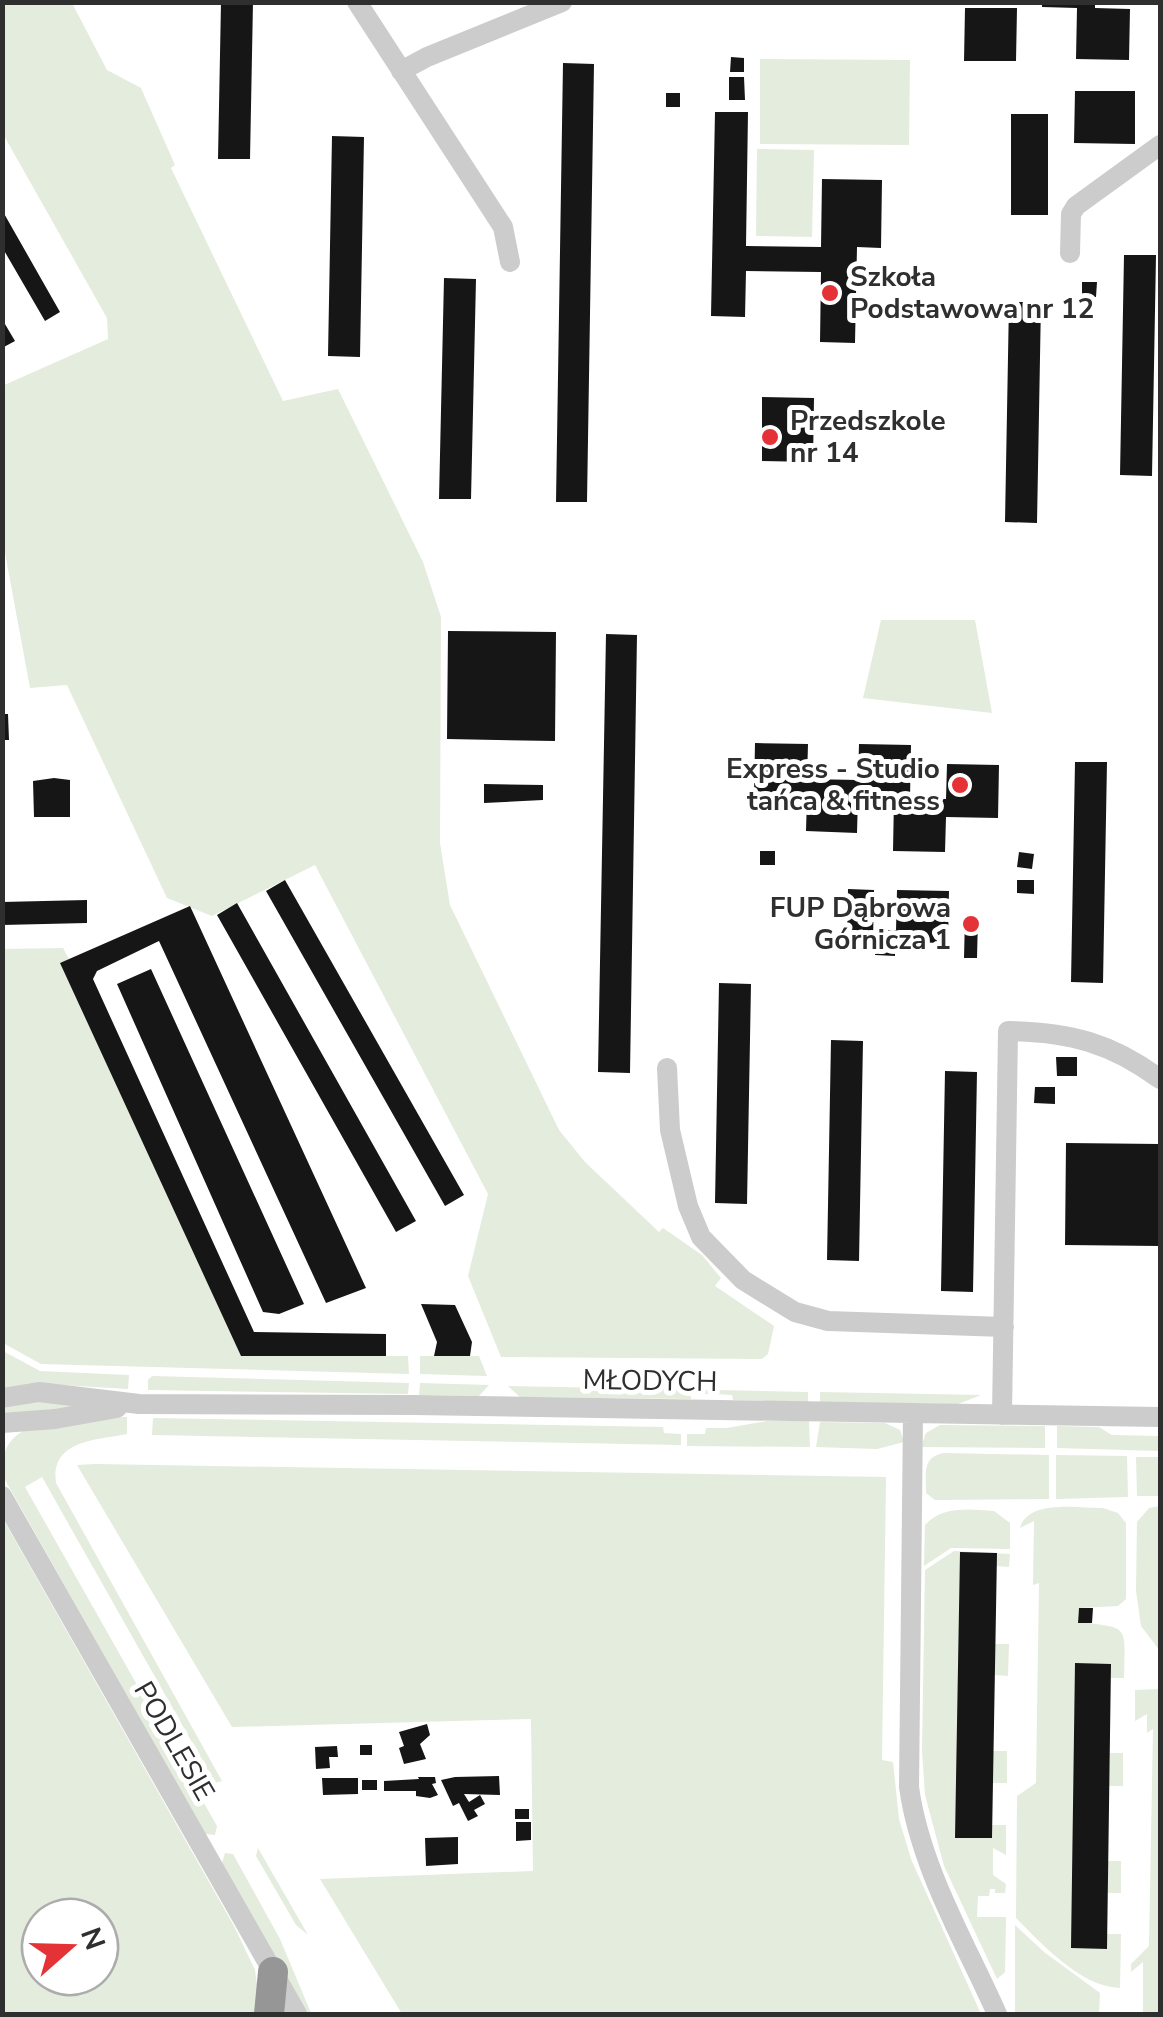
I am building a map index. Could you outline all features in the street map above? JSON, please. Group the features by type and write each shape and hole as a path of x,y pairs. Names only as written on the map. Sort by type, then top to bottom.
{"highway":[{"path":"270,2014 272,1972"}],"street":[{"path":"356,2 503,227 510,262"},
{"path":"401,71 562,2"},
{"path":"1070,253 1071,214 1076,206 1160,145"},
{"path":"1002,1415 1008,1031 1032,1031 1092,1042 1120,1052 1160,1079"},
{"path":"667,1068 670,1130 688,1206 701,1237 743,1280 795,1312 828,1321 1004,1328"},
{"name":"MŁODYCH","path":"2,1398 39,1392 139,1404 414,1404 1160,1418"},
{"name":"MŁODYCH","path":"2,1424 139,1404"},
{"path":"913,1414 908,1756 912,1809 931,1869 997,2014"},
{"name":"PODLESIE","path":"2,1496 297,2014"}],"green space":[{"path":"3,3 72,3 107,70 141,88 175,165 171,168 283,401 338,389 423,562 441,617 440,843 450,905 559,1130 585,1162 659,1232 663,1228 702,1255 721,1278 715,1286 774,1326 768,1354 762,1359 501,1357 468,1276 488,1194 315,865 212,916 167,898 67,685 30,688 3,542 2,386 108,339 107,318 3,134"},
{"path":"760,59 910,60 909,145 760,144"},
{"path":"757,149 814,150 812,237 756,236"},
{"path":"881,620 975,620 992,713 863,698"},
{"path":"63,948 69,959 61,964 241,1355 408,1356 409,1374 41,1364 3,1343 2,949"},
{"path":"3,1351 40,1371 129,1375 128,1389 61,1385 3,1389"},
{"path":"420,1356 479,1356 487,1376 420,1374"},
{"path":"152,1376 409,1383 408,1394 148,1390"},
{"path":"420,1383 489,1385 479,1396 419,1395"},
{"path":"508,1386 709,1390 709,1394 691,1394 691,1399 520,1397"},
{"path":"715,1390 808,1392 808,1402 733,1400 732,1395 715,1394"},
{"path":"820,1392 981,1395 958,1404 820,1402"},
{"path":"28,1400 89,1406 3,1414 3,1406"},
{"path":"127,1417 127,1434 68,1450 56,1469 56,1483 222,1781 215,1783 42,1477 25,1487 217,1826 215,1835 205,1834 4,1478 6,1450 25,1430"},
{"path":"153,1418 663,1427 664,1433 681,1434 681,1445 152,1435"},
{"path":"809,1421 810,1447 687,1446 687,1434 705,1434 706,1428"},
{"path":"820,1422 885,1423 900,1430 904,1442 877,1449 816,1447"},
{"path":"940,1425 1045,1426 1045,1448 921,1447 926,1433"},
{"path":"1057,1426 1099,1427 1112,1435 1160,1436 1160,1451 1057,1448"},
{"path":"944,1453 1049,1455 1049,1499 935,1500 926,1493 927,1467 932,1458"},
{"path":"1056,1455 1127,1456 1128,1497 1056,1499"},
{"path":"1136,1457 1160,1457 1160,1496 1137,1496"},
{"path":"77,1465 886,1477 882,1760 893,1762 899,1819 911,1859 981,2014 402,2014 320,1879 533,1871 531,1719 232,1727"},
{"path":"1160,1506 1160,1651 1141,1626 1136,1591 1137,1522 1149,1508"},
{"path":"1103,1508 1118,1513 1126,1523 1126,1599 1118,1606 1079,1608 1078,1622 1121,1632 1125,1647 1124,1678 1111,1678 1111,1664 1071,1947 1107,1949 1107,1934 1121,1934 1120,1988 1105,1986 1077,1973 1016,1918 1017,1796 1036,1783 1039,1583 1033,1585 1034,1521 1020,1528 1025,1519 1043,1509"},
{"path":"956,1510 994,1511 1010,1523 1010,1549 951,1548 924,1566 925,1525 932,1519"},
{"path":"2,1517 234,1926 255,1970 261,2014 3,2014"},
{"path":"954,1551 1010,1554 1009,1567 996,1566 956,1838 991,1838 992,1825 1006,1825 1006,1855 993,1848 993,1875 1006,1884 1005,1893 990,1889 989,1896 978,1896 977,1917 1006,1917 1005,1972 997,1979 944,1866 925,1795 925,1570"},
{"path":"995,1644 1009,1644 1008,1676 995,1675"},
{"path":"1160,1689 1160,2014 1143,2014 1143,1962 1131,1972 1131,1964 1149,1946 1153,1729 1147,1733 1147,1714 1135,1721 1135,1690"},
{"path":"993,1751 1007,1751 1007,1783 993,1783"},
{"path":"1110,1753 1123,1753 1123,1786 1109,1786"},
{"path":"258,1848 308,1935 296,1925 256,1856"},
{"path":"225,1853 233,1854 280,1939 311,2013 306,2012 222,1863"},
{"path":"1108,1861 1121,1861 1121,1893 1108,1893"},
{"path":"1015,1925 1100,1993 1099,2014 1015,2014"}],"building":[{"path":"221,2 253,2 250,159 218,159"},
{"path":"1042,2 1095,2 1095,8 1130,9 1129,60 1076,59 1077,8 1042,7"},
{"path":"965,8 1017,8 1016,61 964,61"},
{"path":"731,57 744,58 744,72 730,72"},
{"path":"563,63 594,64 587,502 556,502"},
{"path":"729,77 744,77 745,100 729,100"},
{"path":"1075,91 1135,91 1135,144 1074,143"},
{"path":"666,93 680,93 680,107 666,107"},
{"path":"715,112 748,112 746,246 821,247 822,179 882,180 881,248 857,247 855,343 820,342 821,272 746,271 745,317 711,316"},
{"path":"1011,114 1048,114 1048,215 1011,215"},
{"path":"332,136 364,137 360,357 328,356"},
{"path":"2,210 60,312 45,321 2,247"},
{"path":"1124,255 1156,255 1152,476 1120,475"},
{"path":"444,278 476,279 471,499 439,499"},
{"path":"1082,282 1097,282 1096,297 1082,296"},
{"path":"1009,302 1041,302 1037,523 1005,522"},
{"path":"2,319 15,341 2,348"},
{"path":"762,397 814,398 813,462 762,461"},
{"path":"448,631 556,632 555,741 447,739"},
{"path":"606,634 637,635 630,1073 598,1072"},
{"path":"2,714 8,714 9,740 2,740"},
{"path":"755,743 808,744 807,779 858,780 859,744 911,745 910,798 946,799 947,764 999,765 998,818 946,817 945,852 893,851 894,798 858,797 857,833 806,831 807,797 754,795"},
{"path":"1075,762 1107,762 1103,983 1071,982"},
{"path":"70,780 70,817 34,817 33,781"},
{"path":"484,784 543,785 543,800 484,803"},
{"path":"760,851 775,851 775,865 760,865"},
{"path":"1019,852 1034,854 1032,869 1017,867"},
{"path":"285,880 464,1195 445,1206 266,891"},
{"path":"1017,880 1034,880 1034,894 1017,893"},
{"path":"848,889 874,890 873,941 847,940"},
{"path":"897,890 949,891 948,943 895,942 895,956 875,955 875,930 896,930"},
{"path":"87,900 87,923 2,925 2,902"},
{"path":"237,903 416,1221 396,1232 217,915"},
{"path":"190,906 366,1288 326,1303 159,941 97,971 93,979 254,1332 386,1334 386,1356 241,1356 60,963"},
{"path":"965,917 978,918 977,958 964,958"},
{"path":"151,969 304,1304 279,1314 263,1312 117,984"},
{"path":"719,983 751,984 747,1204 715,1203"},
{"path":"831,1040 863,1041 859,1261 827,1260"},
{"path":"1056,1057 1077,1057 1077,1076 1057,1076"},
{"path":"945,1071 977,1072 973,1292 941,1291"},
{"path":"1035,1087 1055,1087 1055,1104 1034,1103"},
{"path":"1066,1143 1160,1144 1160,1246 1065,1245"},
{"path":"421,1304 455,1305 472,1342 470,1356 434,1356 437,1342"},
{"path":"960,1552 997,1553 992,1838 955,1838"},
{"path":"1079,1608 1093,1608 1092,1623 1078,1623"},
{"path":"1075,1663 1111,1664 1107,1949 1071,1948"},
{"path":"427,1724 430,1735 420,1744 426,1759 404,1764 399,1732"},
{"path":"360,1745 372,1745 372,1755 360,1755"},
{"path":"337,1746 338,1757 329,1757 330,1768 316,1769 315,1747"},
{"path":"499,1776 500,1795 464,1794 469,1802 480,1795 485,1804 474,1810 478,1816 468,1821 459,1803 453,1806 441,1780 455,1777"},
{"path":"435,1777 436,1783 432,1784 438,1795 430,1798 416,1796 416,1791 384,1791 384,1781"},
{"path":"322,1778 358,1778 358,1794 323,1795"},
{"path":"362,1780 377,1780 377,1790 362,1790"},
{"path":"515,1809 529,1809 529,1819 515,1819"},
{"path":"516,1822 531,1822 531,1840 516,1841"},
{"path":"458,1837 458,1864 426,1866 425,1838"}],"place":[{"name":"Szkoła Podstawowa nr 12","path":"830,293"},
{"name":"Przedszkole nr 14","path":"770,437"},
{"name":"Express - Studio tańca & fitness","path":"960,785"},
{"name":"FUP Dąbrowa Górnicza 1","path":"971,924"}]}
